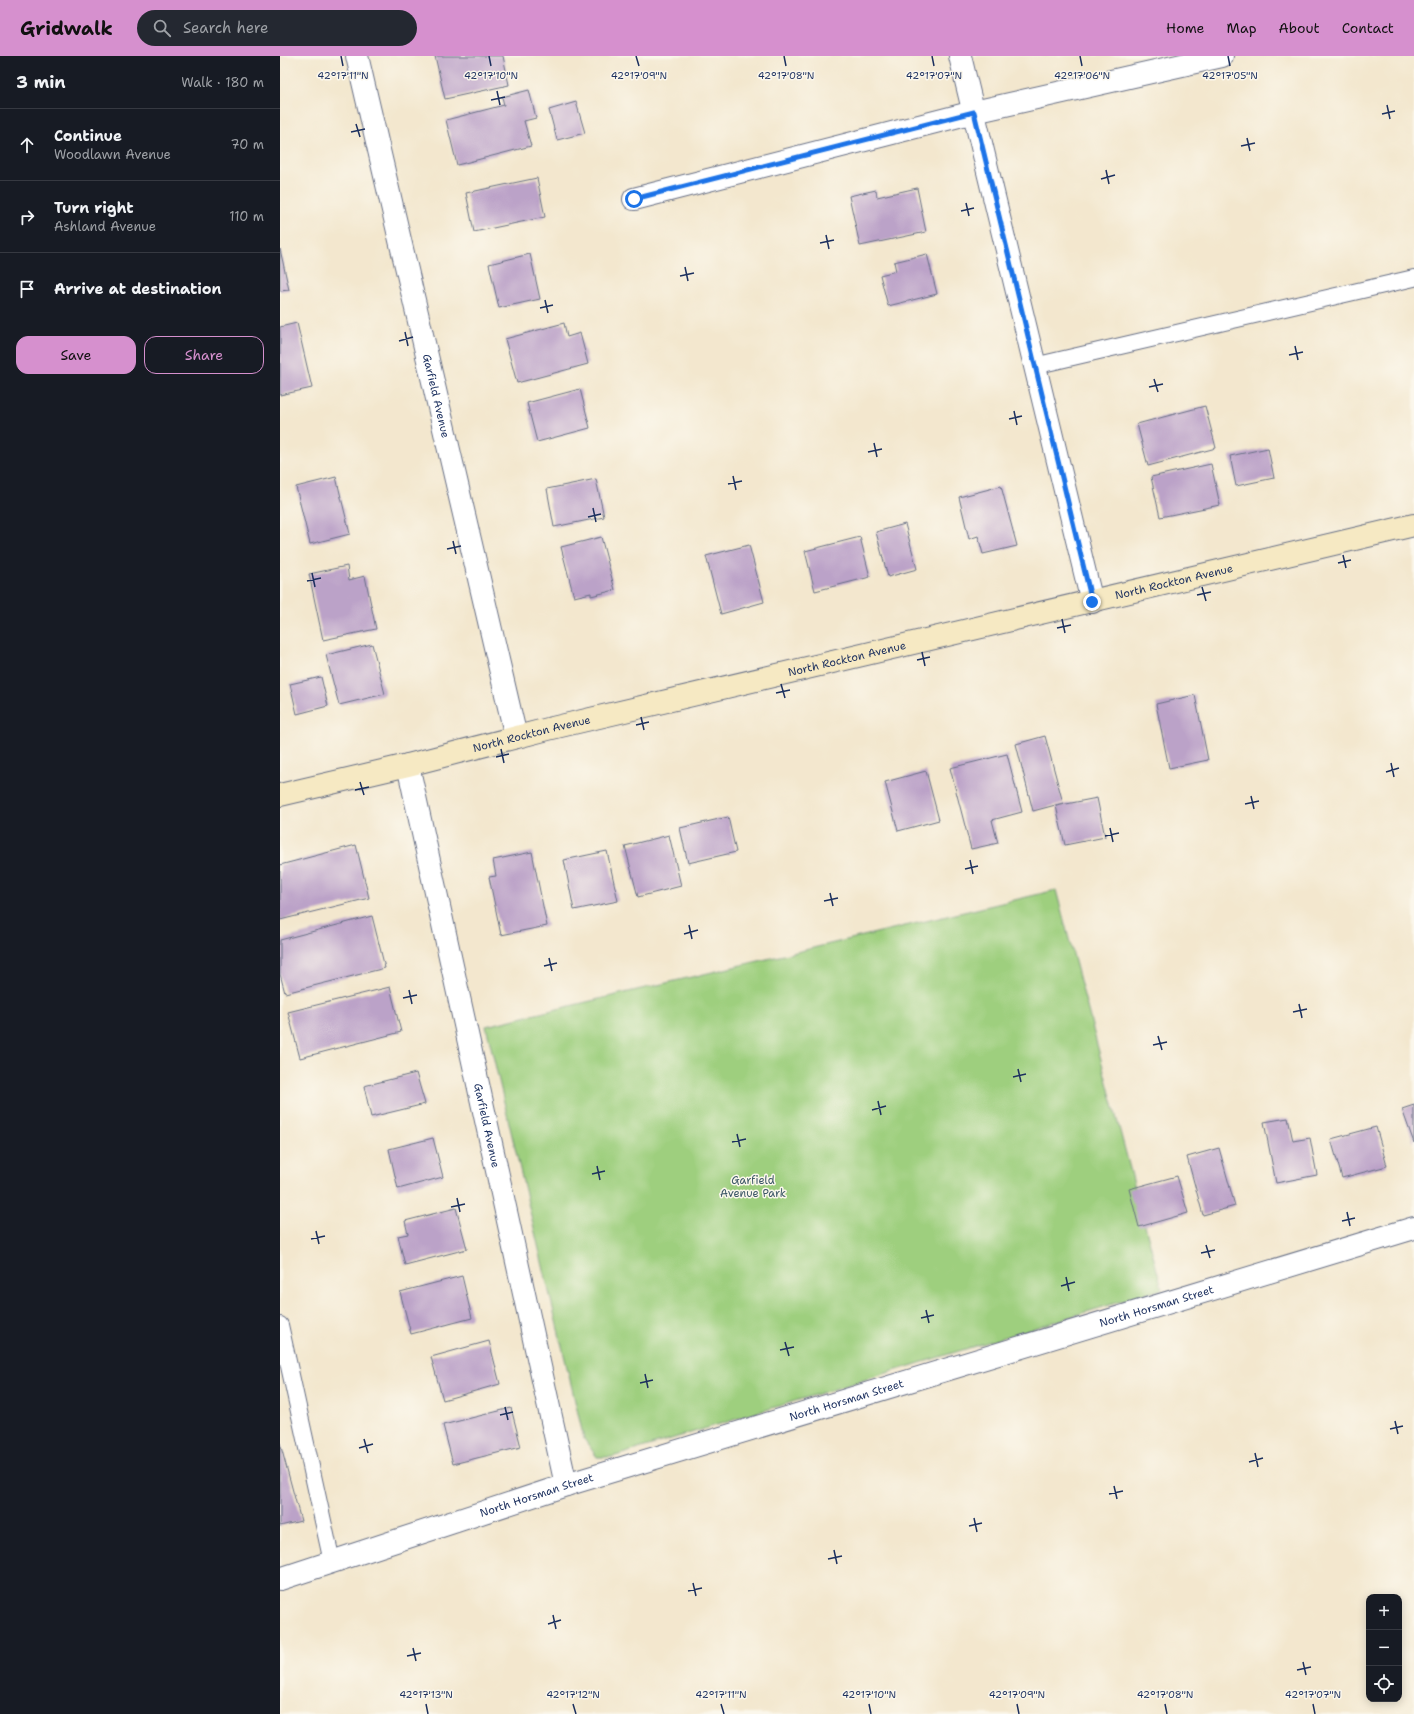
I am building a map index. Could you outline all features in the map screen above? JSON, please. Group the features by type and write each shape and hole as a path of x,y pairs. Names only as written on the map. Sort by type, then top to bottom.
{"main road":[{"name":"North Rockton Avenue","path":"280,795 408,765 516,737 1414,525"}],"street":[{"name":"Garfield Avenue","path":"357,56 516,737"},
{"path":"960,56 1092,602"},
{"path":"634,199 974,112 1222,56"},
{"name":"Garfield Avenue","path":"408,765 566,1486"},
{"name":"North Horsman Street","path":"280,1579 566,1486 1414,1228"}],"lane":[{"path":"1034,366 1414,278"},
{"path":"280,1325 332,1562"}],"green space":[{"name":"Garfield Avenue Park","path":"1056,890 1162,1289 612,1457 597,1457 584,1439 486,1026"}],"building":[{"path":"435,56 503,56 509,85 445,99"},
{"path":"529,90 536,118 524,121 531,146 457,165 446,120 504,105 502,97"},
{"path":"576,102 585,133 557,140 549,110"},
{"path":"537,178 545,217 474,232 466,193"},
{"path":"917,188 926,232 860,246 849,196 876,190 877,197"},
{"path":"280,249 289,290 280,291"},
{"path":"530,254 540,299 499,308 489,264"},
{"path":"927,254 937,294 888,306 880,275 896,271 894,262"},
{"path":"297,323 312,388 280,395 280,327"},
{"path":"564,323 567,337 580,333 588,364 517,383 505,339"},
{"path":"580,389 590,428 537,442 527,403"},
{"path":"1205,406 1216,448 1148,466 1137,424"},
{"path":"1268,448 1274,478 1236,486 1230,456"},
{"path":"1211,464 1220,505 1160,517 1151,477"},
{"path":"336,477 350,534 310,544 296,487"},
{"path":"596,479 604,517 554,527 547,489"},
{"path":"1001,486 1017,546 983,554 978,536 969,539 959,497"},
{"path":"905,524 917,569 888,577 876,532"},
{"path":"601,537 615,590 591,596 591,593 574,597 561,547"},
{"path":"860,537 870,577 815,591 805,551"},
{"path":"749,545 764,602 721,614 706,556"},
{"path":"347,566 349,580 365,576 376,629 323,640 309,574"},
{"path":"372,644 385,694 339,705 326,655"},
{"path":"321,677 328,706 297,714 290,684"},
{"path":"1195,695 1208,760 1169,768 1156,704"},
{"path":"1045,736 1063,803 1033,811 1016,744"},
{"path":"1007,754 1022,812 992,820 998,843 971,849 950,768"},
{"path":"926,771 939,820 898,831 885,782"},
{"path":"1097,798 1105,837 1065,845 1056,806"},
{"path":"728,817 736,852 688,863 680,828"},
{"path":"669,835 681,886 638,897 625,846"},
{"path":"356,845 369,898 280,920 280,865"},
{"path":"607,851 618,901 574,910 564,860"},
{"path":"532,852 547,926 501,935 489,877 496,876 493,860"},
{"path":"372,916 385,968 285,993 280,974 280,940"},
{"path":"390,987 401,1032 300,1058 288,1012"},
{"path":"416,1073 425,1104 371,1117 364,1086"},
{"path":"1414,1105 1414,1143 1402,1109"},
{"path":"1288,1118 1293,1141 1310,1138 1317,1175 1276,1183 1264,1122"},
{"path":"1376,1127 1387,1166 1342,1178 1331,1139"},
{"path":"433,1138 443,1177 398,1189 389,1149"},
{"path":"1219,1148 1235,1206 1203,1215 1187,1157"},
{"path":"1177,1176 1188,1213 1139,1227 1129,1189"},
{"path":"456,1208 467,1249 405,1265 398,1236 408,1234 405,1221"},
{"path":"462,1276 472,1318 411,1334 400,1292"},
{"path":"489,1341 500,1384 443,1400 431,1357"},
{"path":"511,1408 521,1447 453,1464 443,1425"},
{"path":"280,1443 301,1521 280,1526"}],"route":[{"path":"634,199 974,112 1092,602"}]}
